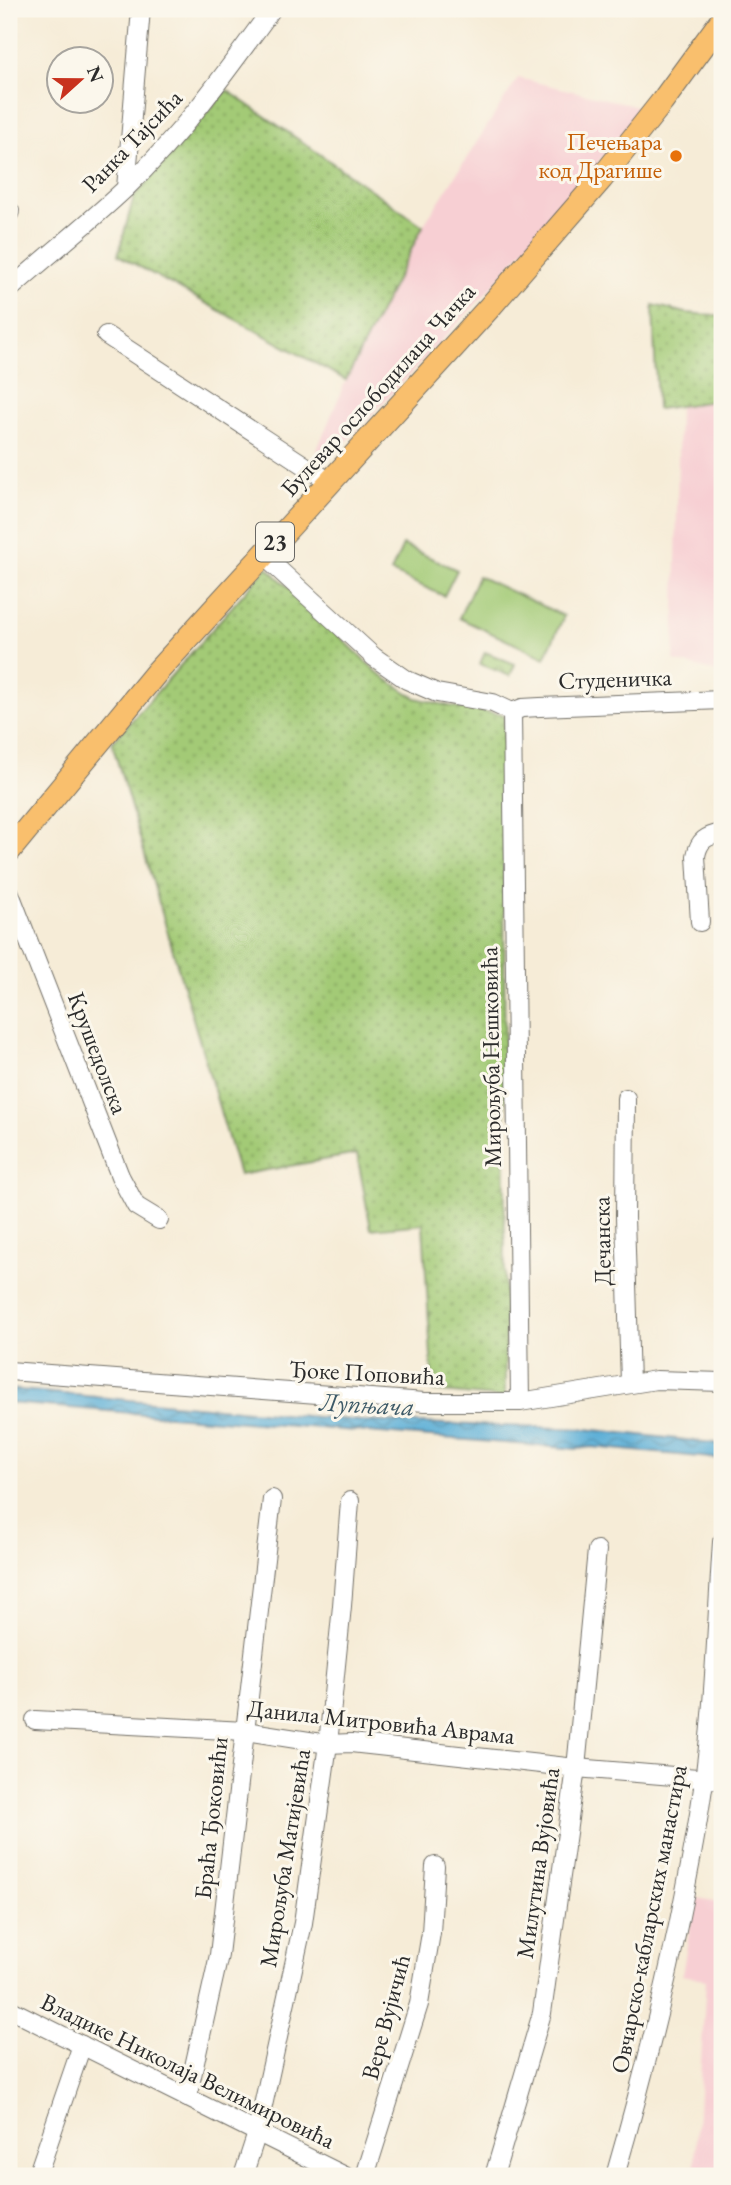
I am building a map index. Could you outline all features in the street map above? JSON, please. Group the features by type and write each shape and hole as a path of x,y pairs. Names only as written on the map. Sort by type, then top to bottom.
{"main road":[{"name":"Булевар ослободилаца Чачка","path":"9,851 156,673 488,309 601,179 715,35 722,20"}],"street":[{"path":"126,188 141,9"},
{"name":"Ранка Тајсића","path":"9,290 126,188 199,109 272,9"},
{"path":"106,335 330,482"},
{"path":"263,555 374,657 407,680 437,693 493,703 512,712"},
{"name":"Студеничка","path":"512,712 522,708 722,700"},
{"name":"Мирољуба Нешковића","path":"512,712 520,1402"},
{"path":"700,922 696,856 705,838 722,833"},
{"name":"Крушедолска","path":"9,891 120,1176 136,1206 159,1220"},
{"name":"Дечанска","path":"626,1098 625,1217 630,1383"},
{"name":"Ђоке Поповића","path":"9,1371 388,1400 477,1403 520,1402 656,1380 722,1382"},
{"name":"Браћа Ђоковићи","path":"187,2098 219,1955 272,1499"},
{"name":"Мирољуба Матијевића","path":"243,2176 257,2133 303,1923 328,1744 350,1501"},
{"name":"Овчарско-кабларских манастира","path":"615,2176 643,2079 688,1874 704,1778 722,1542"},
{"name":"Милутина Вујовића","path":"494,2176 542,2013 576,1768 597,1550"},
{"name":"Данила Митровића Аврама","path":"35,1720 245,1731 328,1744 351,1743 576,1768 722,1780"},
{"name":"Вере Вујичић","path":"365,2176 419,2004 431,1933 435,1866"},
{"name":"Владике Николаја Велимировића","path":"9,2009 345,2176"},
{"path":"37,2176 82,2045"}],"shaded area":[{"path":"518,78 644,108 489,290 342,446 316,452 346,380 423,226"},
{"path":"720,399 722,676 674,661 679,406"},
{"path":"695,1898 722,1902 722,2176 694,2176 706,1980 682,1975"}],"green space":[{"path":"227,90 423,226 346,380 118,255 134,197"},
{"path":"653,305 686,313 722,316 722,410 720,400 657,409"},
{"path":"403,545 457,570 444,596 391,572"},
{"path":"267,567 380,675 416,698 504,715 505,1398 433,1391 423,1224 371,1229 357,1154 239,1175 112,743"},
{"path":"478,576 564,616 545,658 459,618"},
{"path":"485,652 515,664 510,676 480,664"}],"water":[{"path":"9,1389 361,1421 585,1429 722,1444 722,1459 9,1403"}],"place":[{"name":"Печењара код Драгише","path":"676,156"}],"water label":[{"name":"Лупњача","path":"367,1404"}]}
